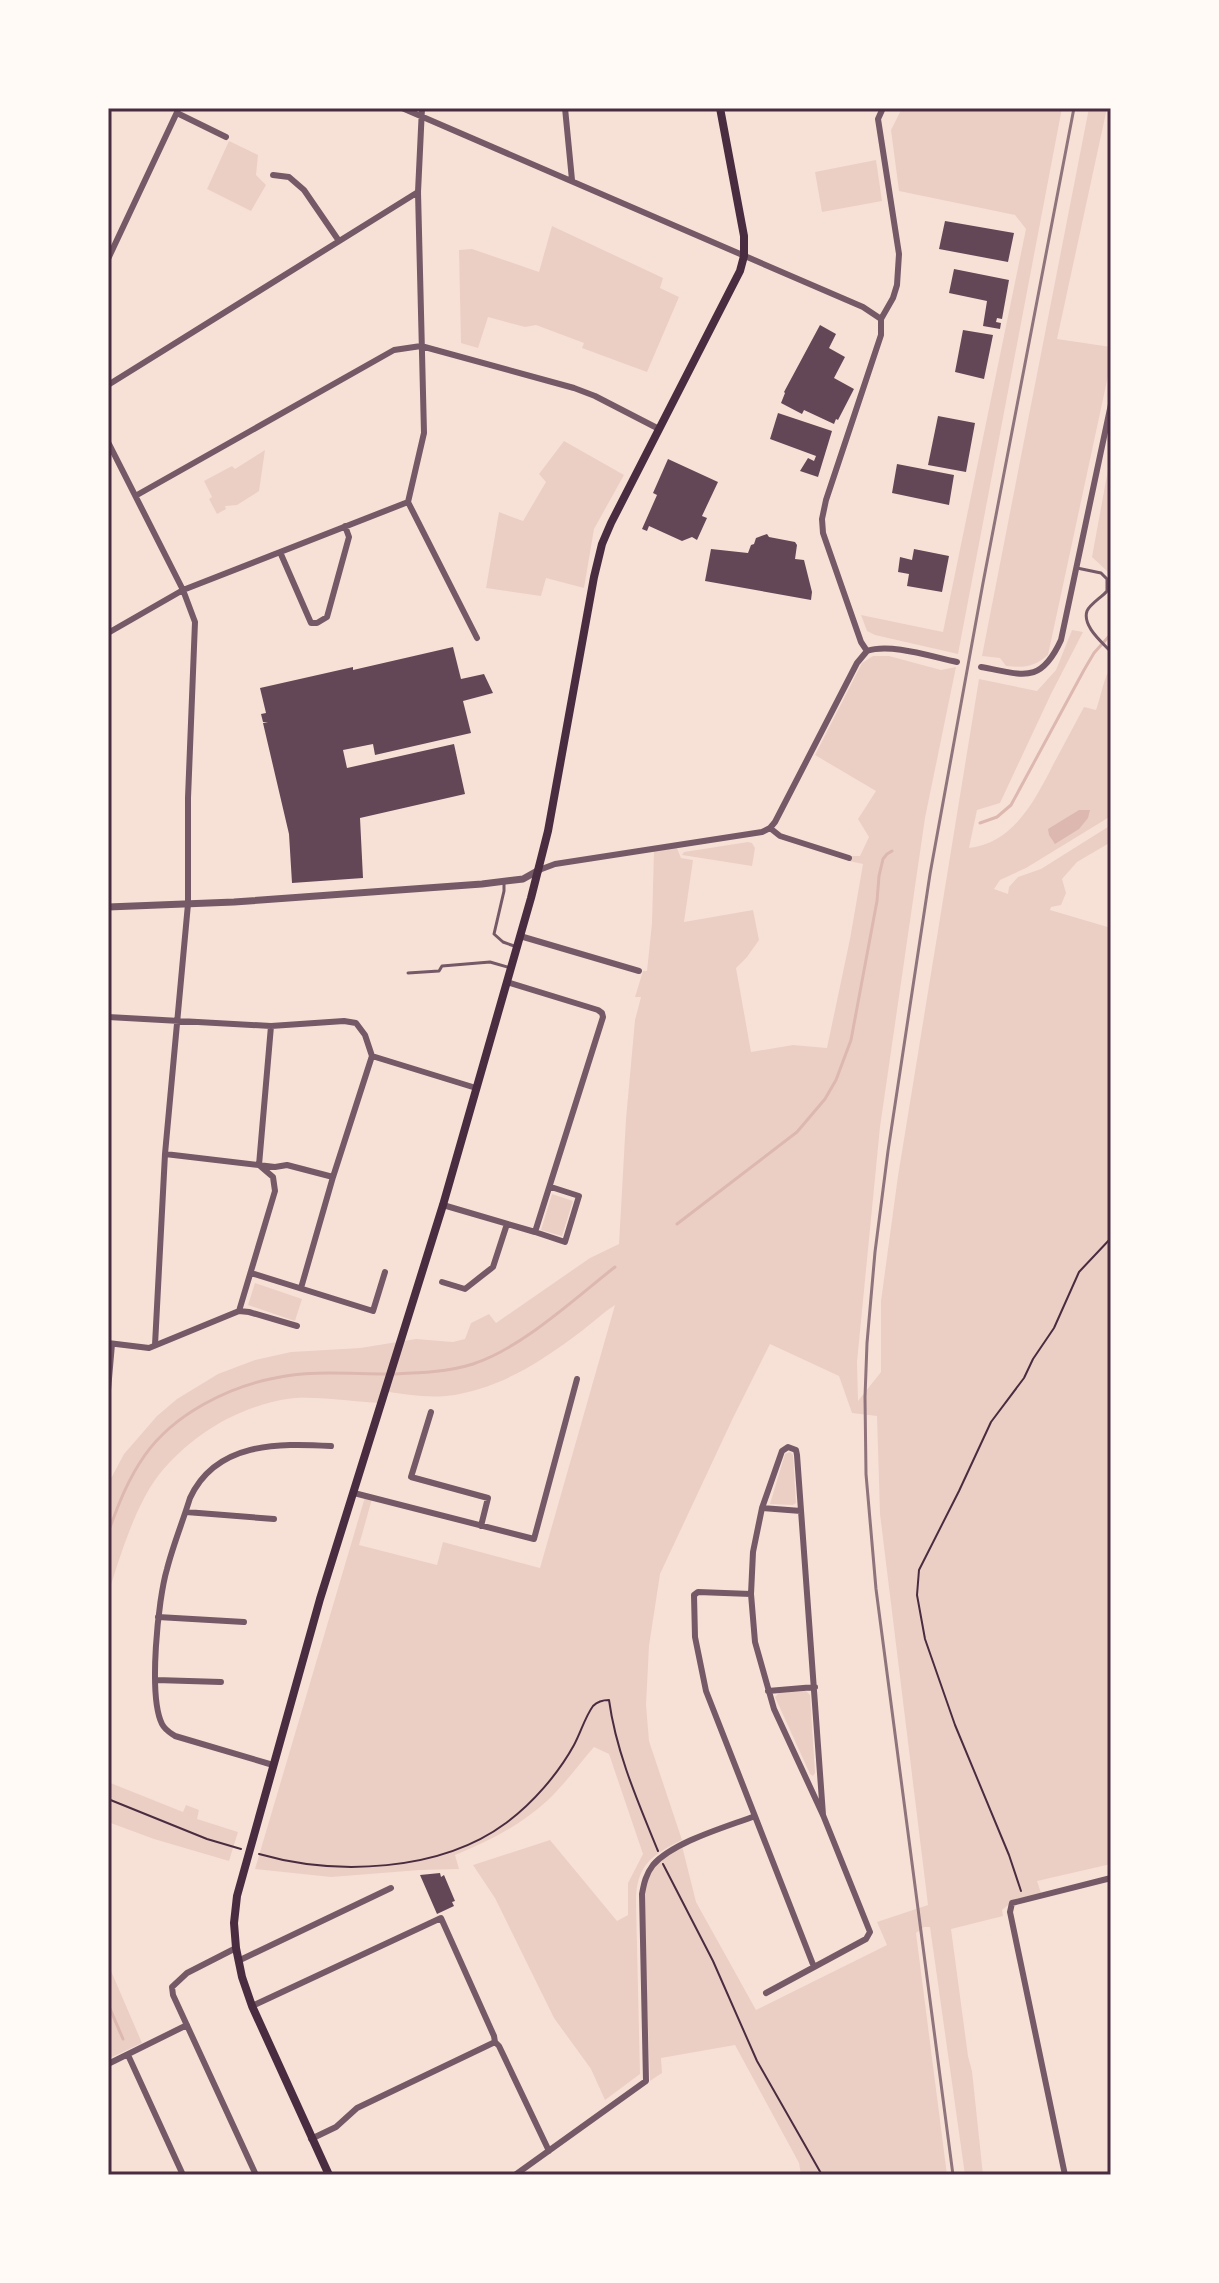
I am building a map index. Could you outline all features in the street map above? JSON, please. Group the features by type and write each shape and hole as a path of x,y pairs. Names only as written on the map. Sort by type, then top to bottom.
{"main road":[{"path":"329,2175 252,2006 236,1948 234,1923 237,1896 320,1599 443,1205 539,870 602,544 736,280 744,256 744,236 720,108"}],"street":[{"path":"402,108 863,307 881,319 881,335 822,519 827,549 867,651"},
{"path":"422,108 418,192 424,433 408,502 477,638"},
{"path":"565,108 572,180"},
{"path":"881,319 897,285 899,254 878,119 883,108"},
{"path":"108,259 178,110 226,137"},
{"path":"273,175 289,177 304,190 339,241"},
{"path":"108,385 418,192"},
{"path":"137,495 394,350 421,346 574,388 659,429"},
{"path":"981,667 1026,674 1041,669 1052,658 1061,640 1111,404"},
{"path":"108,442 183,590 195,622 188,798 188,904 165,1154 155,1345"},
{"path":"108,633 183,590 408,502"},
{"path":"280,552 311,623 317,623 327,617 349,537 345,526"},
{"path":"108,907 504,882 523,879 555,864 762,832 770,828 782,808 857,663 867,651 892,649 957,662"},
{"path":"770,828 780,836 849,858"},
{"path":"520,936 639,971"},
{"path":"507,982 598,1010 603,1017 535,1232"},
{"path":"108,1017 271,1026 330,1021 356,1023 365,1035 372,1056 301,1288"},
{"path":"259,1165 271,1026"},
{"path":"372,1056 476,1088"},
{"path":"165,1154 275,1167 287,1165 333,1177"},
{"path":"239,1311 275,1191 273,1177 259,1165"},
{"path":"443,1205 565,1242 579,1196 551,1187"},
{"path":"442,1282 465,1289 493,1267 507,1224"},
{"path":"251,1273 373,1311 385,1272"},
{"path":"108,1390 110,1344 149,1348 239,1311 297,1326"},
{"path":"354,1493 534,1539 577,1379"},
{"path":"431,1412 411,1477 488,1498 481,1526"},
{"path":"273,1765 175,1736 166,1730 158,1713 156,1680 158,1617 166,1570 195,1488 222,1460 246,1450 331,1446"},
{"path":"766,1993 866,1939 870,1932 823,1815 786,1737 768,1691 755,1642 751,1594 753,1552 762,1508 782,1451 788,1447 796,1450 797,1455 823,1815"},
{"path":"762,1508 801,1511"},
{"path":"186,1512 274,1519"},
{"path":"751,1594 698,1592 694,1595 697,1649 706,1691 814,1967"},
{"path":"158,1617 244,1622"},
{"path":"156,1680 221,1682"},
{"path":"768,1691 815,1687"},
{"path":"515,2175 646,2081 642,1894 645,1877 672,1850 755,1816"},
{"path":"1065,2175 1010,1912 1012,1903 1111,1878"},
{"path":"238,1961 391,1888"},
{"path":"252,2006 441,1918 495,2042 549,2151"},
{"path":"236,1948 187,1973 172,1987 256,2175"},
{"path":"108,2064 187,2025"},
{"path":"311,2139 336,2127 357,2108 495,2042"},
{"path":"128,2055 183,2175"}],"lane":[{"path":"1077,568 1101,573 1107,579 1107,591 1086,614 1091,629 1111,652"},
{"path":"504,882 494,934 503,942 517,947"},
{"path":"408,973 439,971 442,966 490,962 511,968"}],"path":[{"path":"1023,1900 1009,1855 955,1725 929,1650 919,1612 917,1583 919,1570 991,1422 1024,1378 1054,1328 1079,1272 1111,1238"},
{"path":"272,1858 323,1867 361,1867 414,1860 450,1851 484,1837 507,1822 550,1780 573,1746 592,1708 603,1700 609,1700 620,1750 653,1840"},
{"path":"108,1799 226,1845"},
{"path":"669,1878 713,1961 767,2080 822,2175"}],"shaded area":[{"path":"902,108 1062,108 958,654 875,635 867,631 861,615 943,632 1026,229 1015,215 899,191 891,130"},
{"path":"1089,108 1107,108 1057,339 1111,347 1111,362 1048,655 1028,666 1006,666 1000,658 982,656"},
{"path":"229,141 258,155 256,175 266,185 251,211 207,189"},
{"path":"876,160 882,201 822,212 815,172"},
{"path":"552,226 663,278 660,288 679,297 647,372 582,348 584,343 536,325 525,327 488,317 478,348 461,343 459,250 472,249 539,272"},
{"path":"564,441 624,475 594,529 584,588 546,578 541,596 486,588 499,512 523,521 546,482 539,474"},
{"path":"265,450 259,491 237,505 225,506 226,509 217,514 204,481 232,466 235,469"},
{"path":"1111,453 1111,580 1107,571 1092,557"},
{"path":"1072,630 1083,632 1000,803 977,810 969,848 999,838 1021,818 1084,707 1096,710 1111,667 1111,816 1026,868 1000,880 994,889 1008,894 1009,887 1018,877 1041,869 1111,825 1111,842 1077,862 1062,879 1066,893 1061,905 1050,910 1111,928 1111,1864 1037,1881 1042,1896 1012,1902 1002,1910 1003,1916 951,1929 972,2071 983,2175 965,2175 930,1927 924,1927 916,1933 947,2175 801,2175 799,2163 735,2045 661,2058 662,2073 650,2081 643,1894 652,1866 682,1846 696,1902 756,2010 887,1945 877,1922 928,1905 880,1514 877,1416 852,1413 839,1376 770,1344 660,1574 649,1646 646,1705 649,1741 682,1840 647,1863 639,1879 636,1902 640,2074 605,2100 591,2069 554,2018 495,1898 473,1865 550,1840 617,1921 628,1915 628,1883 643,1854 609,1754 594,1747 538,1809 504,1832 455,1855 459,1869 331,1877 255,1869 365,1497 372,1499 359,1545 437,1565 443,1542 540,1568 615,1305 545,1357 515,1375 482,1388 438,1396 383,1391 380,1403 292,1398 245,1411 213,1427 183,1449 150,1488 128,1533 108,1595 108,1484 124,1454 157,1416 177,1399 218,1374 255,1360 291,1352 360,1348 416,1339 453,1342 465,1339 471,1323 489,1314 496,1323 590,1258 619,1244 626,1119 635,1020 641,997 635,997 643,971 647,971 654,849 676,846 681,858 693,860 684,922 753,910 759,940 736,968 751,1052 793,1045 827,1048 863,864 849,861 849,856 860,856 869,837 858,819 876,791 815,755 862,663 873,656 889,656 941,670 956,667 925,818 880,1127 857,1362 858,1401 881,1372 881,1301 898,1176 979,679 1037,691 1056,670"},
{"path":"1079,810 1090,810 1088,818 1079,829 1055,844 1048,829"},
{"path":"748,842 755,848 752,866 682,855 684,852"},
{"path":"552,1194 573,1201 562,1236 541,1230"},
{"path":"255,1283 302,1299 295,1321 248,1305"},
{"path":"790,1452 793,1455 796,1503 770,1504 785,1454"},
{"path":"806,1691 810,1695 813,1776 775,1697 779,1693"},
{"path":"108,1782 183,1812 186,1805 199,1810 197,1819 238,1832 229,1861 108,1822"},
{"path":"108,1964 142,2043 108,2059"}],"building":[{"path":"945,221 1014,233 1008,262 939,249"},
{"path":"954,269 1009,280 1002,319 997,318 996,322 1001,323 1000,329 983,326 987,301 949,293"},
{"path":"820,325 836,334 829,348 845,357 834,378 854,389 834,424 804,410 802,414 781,403"},
{"path":"963,330 993,335 984,379 955,372"},
{"path":"778,413 832,431 818,477 800,471 808,458 814,461 816,456 770,439"},
{"path":"938,416 975,423 966,472 928,465"},
{"path":"668,459 718,482 702,516 707,518 697,540 692,537 682,541 649,526 647,531 642,529"},
{"path":"897,464 954,475 949,505 892,493"},
{"path":"767,534 797,545 795,559 804,560 811,600 705,581 711,549 748,553 756,538"},
{"path":"914,549 949,556 942,592 907,586 909,574 898,572 900,557 912,560"},
{"path":"453,647 461,679 484,674 493,693 463,701 471,733 375,755 373,744 343,750 347,768 454,744 465,794 360,818 363,878 292,883 289,834 263,723 268,722 263,722 261,714 266,713 260,688"},
{"path":"440,1873 441,1877 444,1875 455,1901 452,1902 454,1906 437,1914 420,1875"}],"waterway":[{"path":"980,823 997,817 1011,805 1084,670 1111,634"},
{"path":"677,1224 797,1132 825,1099 836,1080 851,1040 883,859 892,851"},
{"path":"394,1374 454,1369 491,1357 547,1322 615,1267"},
{"path":"108,1533 133,1473 145,1455 171,1427 203,1404 257,1382 289,1376 316,1373 386,1374"},
{"path":"108,2004 123,2039"}],"railway":[{"path":"953,2175 876,1589 866,1474 867,1343 888,1151 930,874 1074,108"}]}
